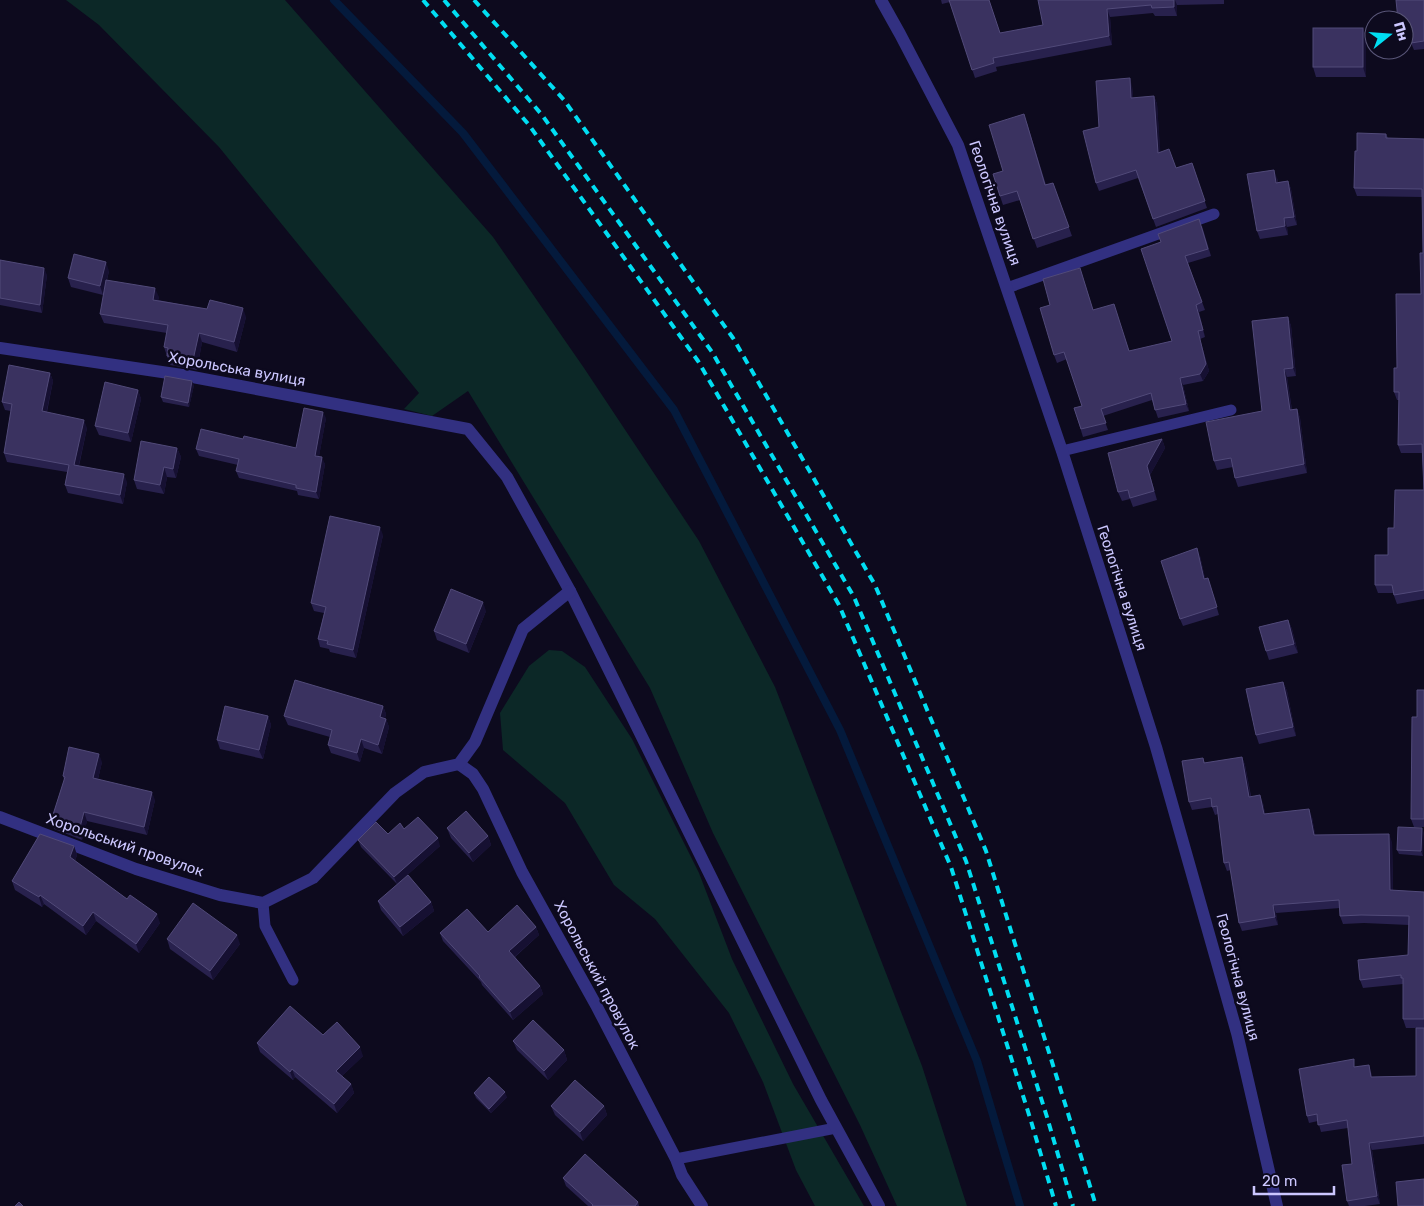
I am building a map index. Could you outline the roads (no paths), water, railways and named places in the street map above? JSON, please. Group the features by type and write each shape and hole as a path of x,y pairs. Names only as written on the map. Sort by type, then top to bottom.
{"street":[{"name":"Геологічна вулиця","path":"881,0 958,145 1062,451 1156,747 1237,1033 1277,1206"},
{"name":"Хорольська вулиця","path":"0,348 182,375 468,429 507,477 570,591"},
{"path":"263,903 313,878 395,793 424,772 459,764 475,742 523,628 570,591 836,1128 879,1206"},
{"name":"Хорольський провулок","path":"459,764 473,774 483,789 522,872 596,1005 682,1175 702,1206"},
{"name":"Хорольський провулок","path":"0,817 136,869 220,895 263,903"}],"lane":[{"path":"1007,288 1214,214"},
{"path":"1062,451 1231,410"},
{"path":"263,903 266,926 293,980"},
{"path":"676,1160 836,1128"}],"waterway":[{"path":"334,0 463,133 674,410 840,730 977,1061 1020,1206"}],"railway":[{"path":"423,0 529,125 698,361 839,605 951,867 1056,1206"},
{"path":"444,0 542,115 712,352 854,597 966,861 1047,1117 1073,1206"},
{"path":"474,0 564,100 733,338 875,585 986,851 1096,1206"}]}
